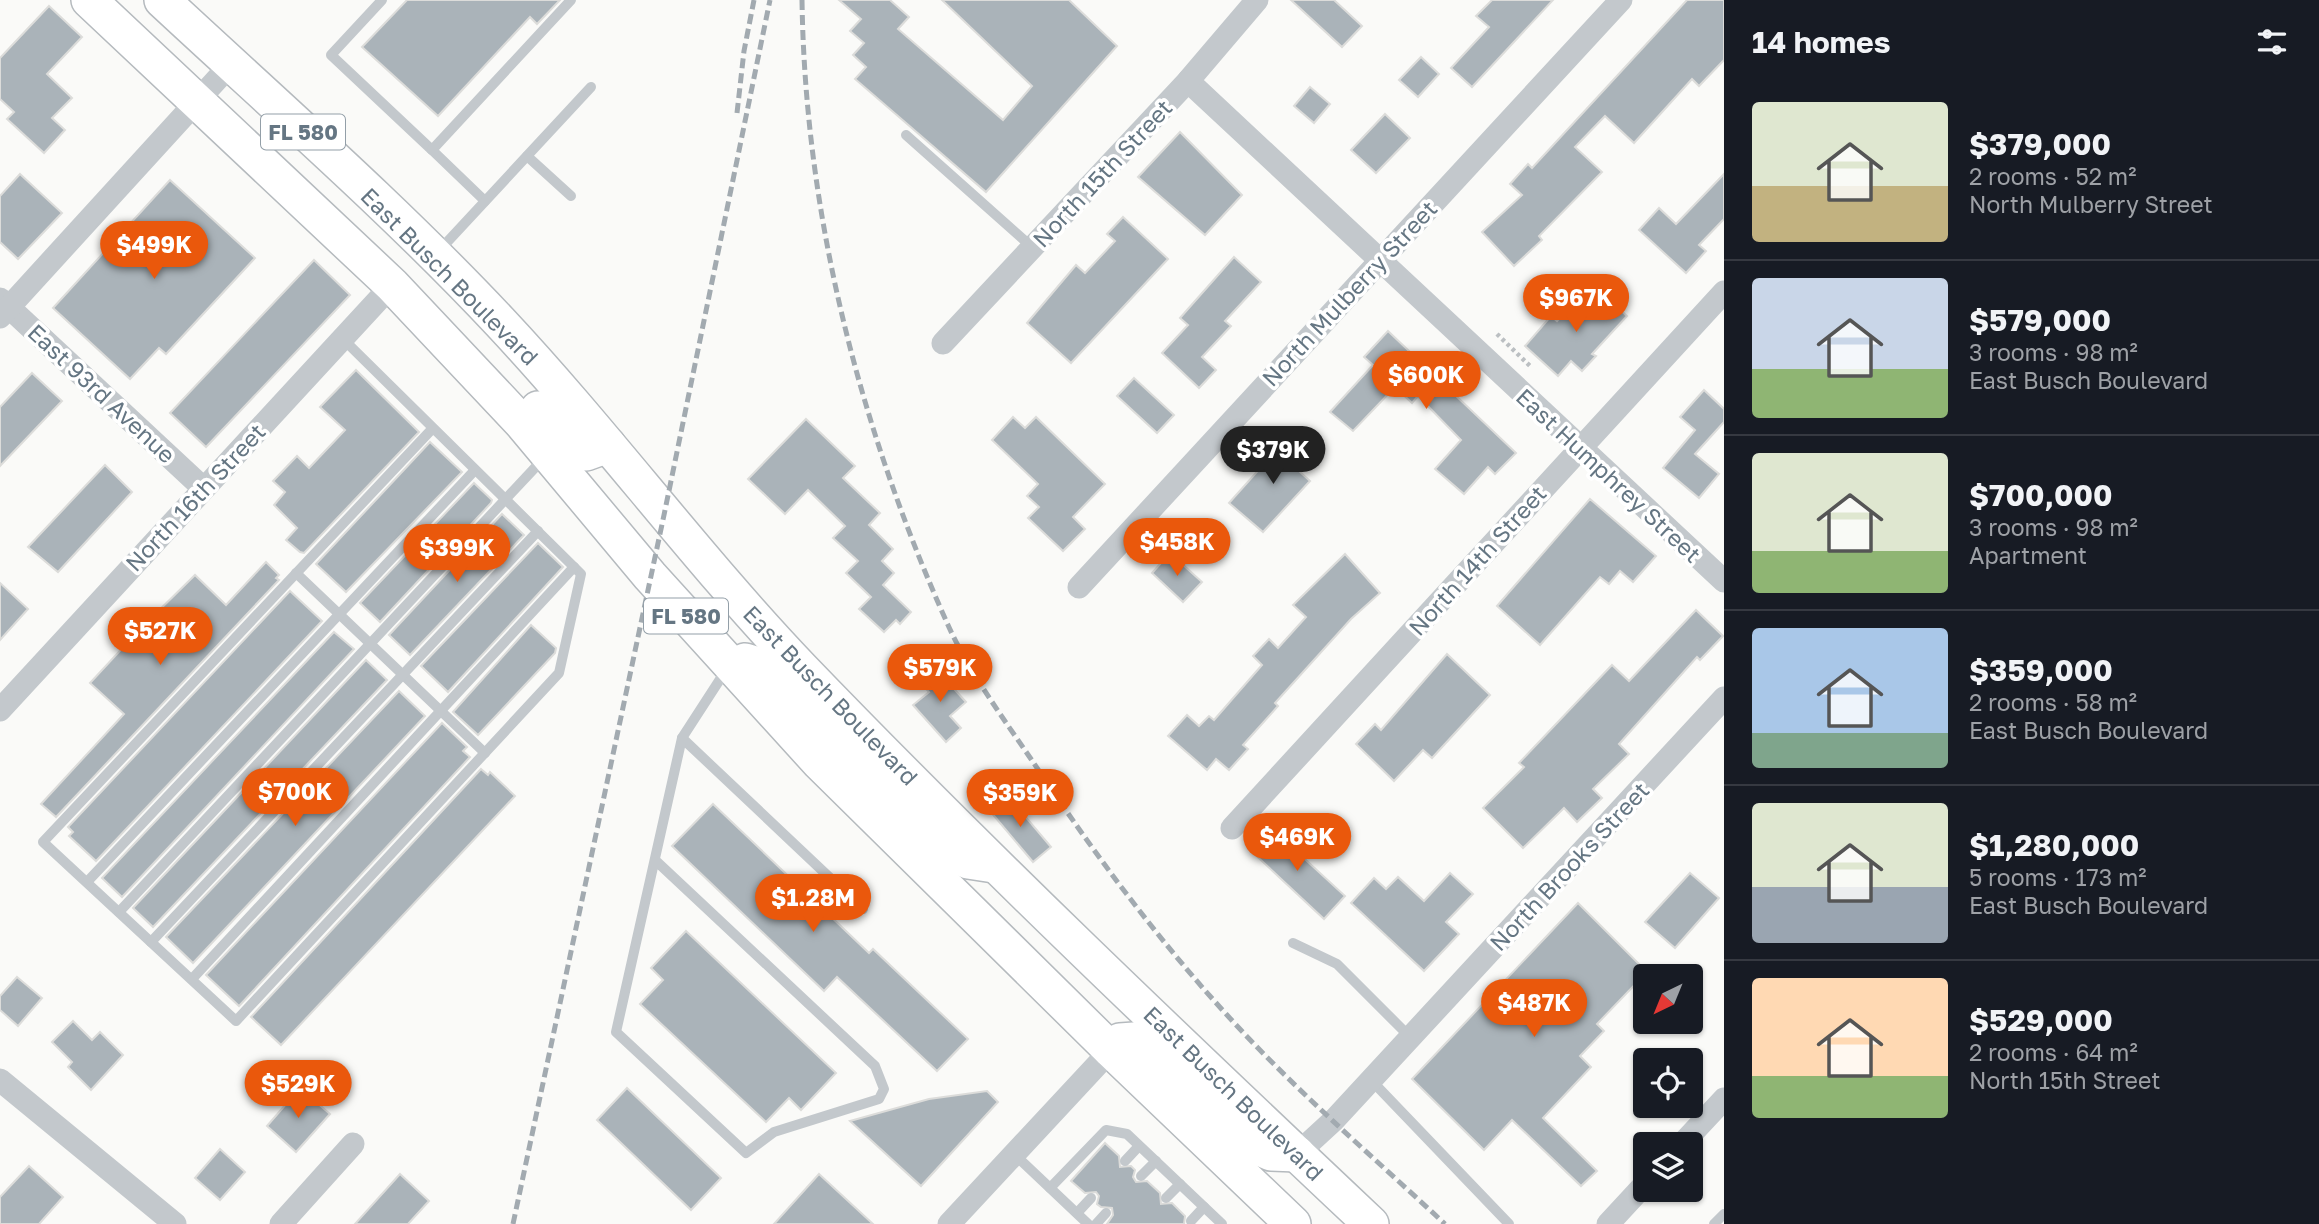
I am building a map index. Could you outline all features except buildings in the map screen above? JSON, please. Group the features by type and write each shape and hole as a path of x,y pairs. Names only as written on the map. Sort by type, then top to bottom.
{"main road":[{"name":"East Busch Boulevard","path":"89,0 392,285 548,454 650,576 819,762 1111,1050 1293,1224"},
{"name":"East Busch Boulevard","path":"162,0 435,255 564,391 664,515 766,631 998,865 1371,1224"},
{"path":"434,329 452,329 465,335 579,451 586,453 608,445"},
{"path":"730,665 751,662 773,677 949,852 968,861 998,865"},
{"path":"1111,1050 1120,1041 1134,1041 1246,1142 1271,1153 1297,1154"}],"street":[{"name":"North 15th Street","path":"943,344 1188,80 1257,0"},
{"name":"North Mulberry Street","path":"1079,587 1621,0"},
{"path":"3,308 231,64"},
{"name":"East Humphrey Street","path":"1188,80 1724,581"},
{"name":"North 16th Street","path":"0,710 392,285"},
{"name":"North 14th Street","path":"1232,828 1724,292"},
{"name":"East 93rd Avenue","path":"3,308 203,488"},
{"name":"North Brooks Street","path":"1297,1154 1371,1080 1724,698"},
{"path":"949,1224 1111,1050"},
{"path":"3,1089 175,1224"},
{"path":"1693,1132 1724,1100"},
{"path":"281,1224 353,1144"},
{"path":"1609,1224 1633,1197"}],"lane":[{"path":"382,0 331,55 485,201"},
{"path":"432,150 571,0"},
{"path":"435,255 591,87"},
{"path":"906,135 1033,248"},
{"path":"527,156 571,196"},
{"path":"342,338 581,574 559,673 236,1021 43,842 433,428"},
{"path":"119,912 548,454"},
{"path":"87,882 475,470"},
{"path":"151,942 538,531"},
{"path":"192,979 574,567"},
{"path":"296,573 485,753"},
{"path":"654,860 875,1066 884,1089 879,1099 774,1132 746,1153 616,1032 654,860 682,738 730,665"},
{"path":"682,738 863,909"},
{"path":"1293,943 1338,964 1410,1037"},
{"path":"1371,1080 1509,1224"},
{"path":"1050,1188 1106,1130 1127,1134 1222,1224"},
{"path":"1125,1161 1139,1146"},
{"path":"1014,1154 1088,1224"},
{"path":"1141,1176 1156,1161"},
{"path":"1166,1198 1180,1184"},
{"path":"1077,1213 1091,1198"},
{"path":"1191,1221 1204,1207"},
{"path":"1096,1224 1106,1213"},
{"path":"1714,1224 1724,1214"}],"path":[{"path":"1497,334 1539,375"}],"railway":[{"path":"737,113 744,51 754,0"},
{"path":"513,1224 770,0"},
{"path":"802,0 814,161 826,241 843,320 888,475 956,642 986,694 1077,826 1174,954 1279,1069 1445,1224"}]}
